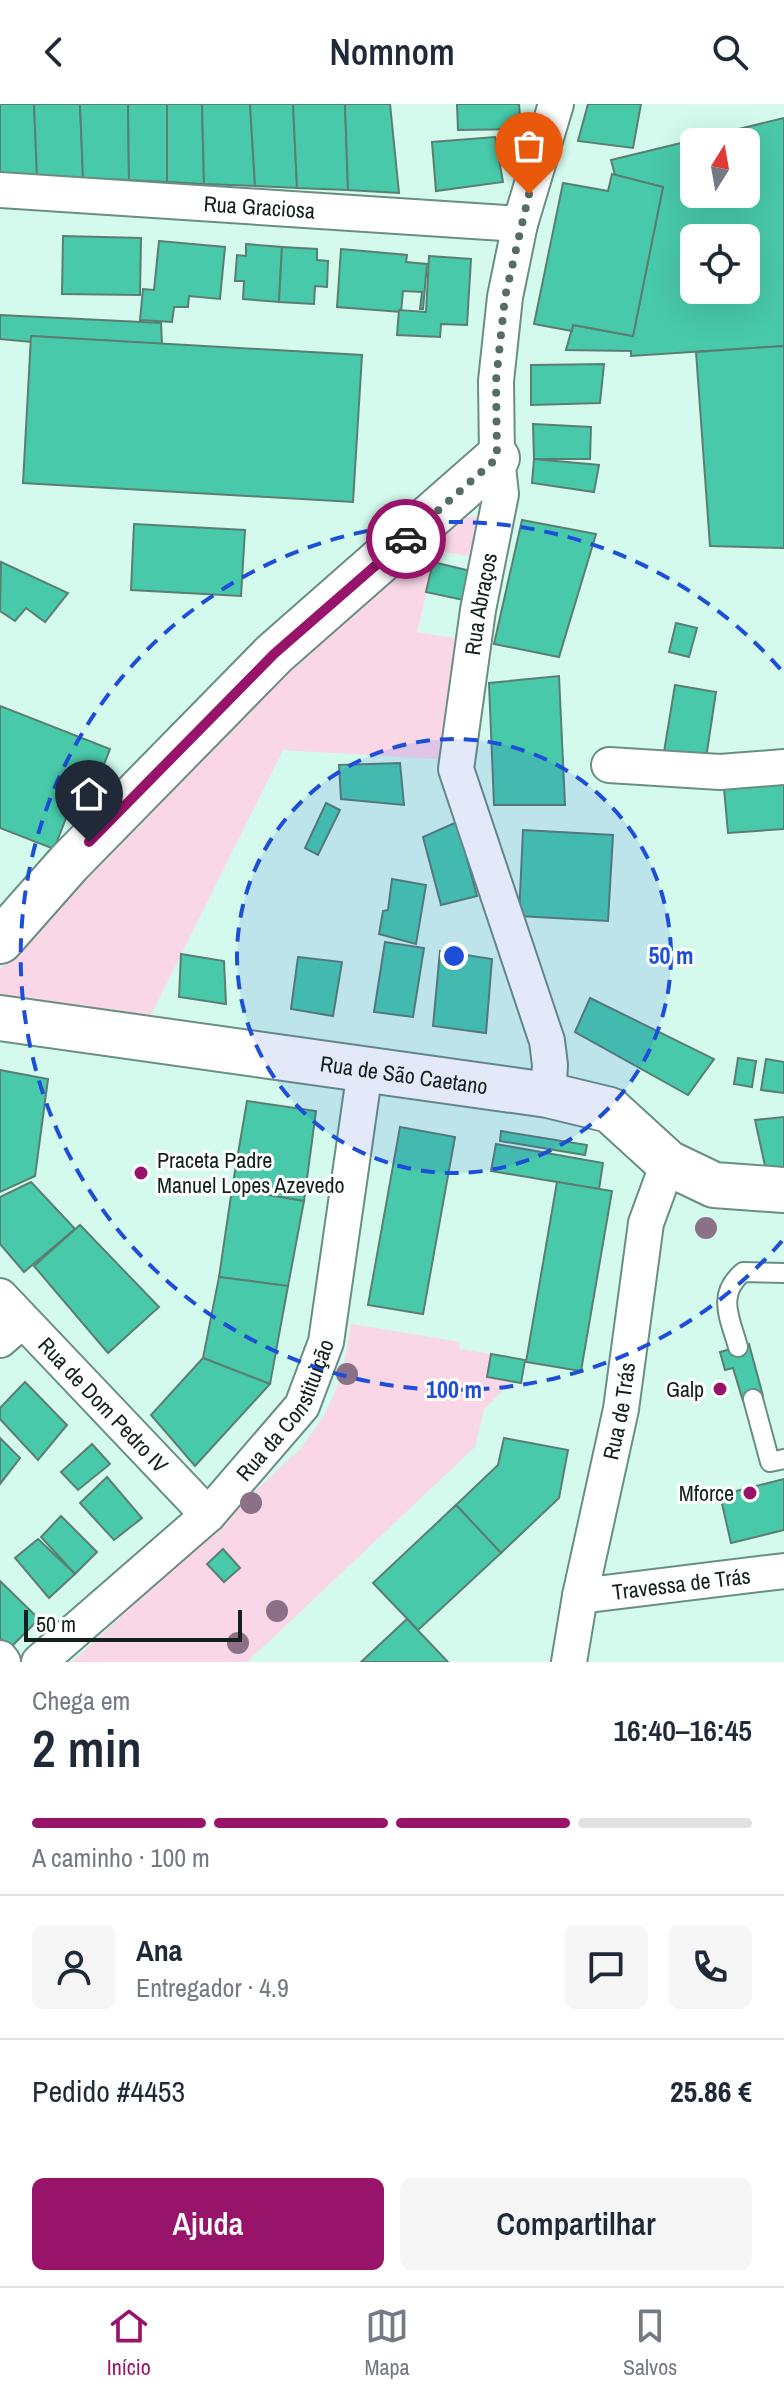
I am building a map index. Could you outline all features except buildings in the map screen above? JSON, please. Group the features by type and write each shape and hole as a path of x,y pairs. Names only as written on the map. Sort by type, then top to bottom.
{"main road":[{"path":"0,941 69,863 274,654 497,458"},
{"name":"Rua de São Caetano","path":"0,1018 548,1095 610,1110 668,1163 714,1185 784,1190"}],"street":[{"name":"Rua Abraços","path":"548,1095 550,1065 547,1041 456,769 478,610 501,494 497,458 496,381 505,297 520,224 556,104"},
{"name":"Rua Graciosa","path":"0,190 520,224"},
{"path":"609,765 720,772 784,767"},
{"name":"Rua da Constituição","path":"39,1662 208,1515 302,1406 326,1342 365,1070"},
{"name":"Rua de Trás","path":"569,1662 580,1596 621,1409 646,1223 668,1163"},
{"name":"Rua de Dom Pedro IV","path":"7,1319 208,1515"},
{"name":"Travessa de Trás","path":"580,1596 784,1571"}],"lane":[{"path":"738,1347 726,1303 731,1283 743,1272 784,1273"},
{"path":"753,1399 770,1462 784,1459"}],"shaded area":[{"path":"490,516 481,558 436,551 417,632 466,640 450,760 283,750 149,1019 0,996 0,969 291,660 406,562 466,517"},
{"path":"351,1324 460,1342 459,1349 491,1354 487,1377 511,1382 484,1409 475,1447 247,1662 72,1662 302,1447 325,1414 342,1376"}],"way so far":[{"path":"406,539 497,458 496,381 505,297 529,194"}],"place":[{"name":"Praceta Padre Manuel Lopes Azevedo","path":"141,1173"},
{"name":"Galp","path":"720,1389"},
{"name":"Mforce","path":"750,1493"}],"route":[{"path":"89,842 274,654 406,539"}]}
